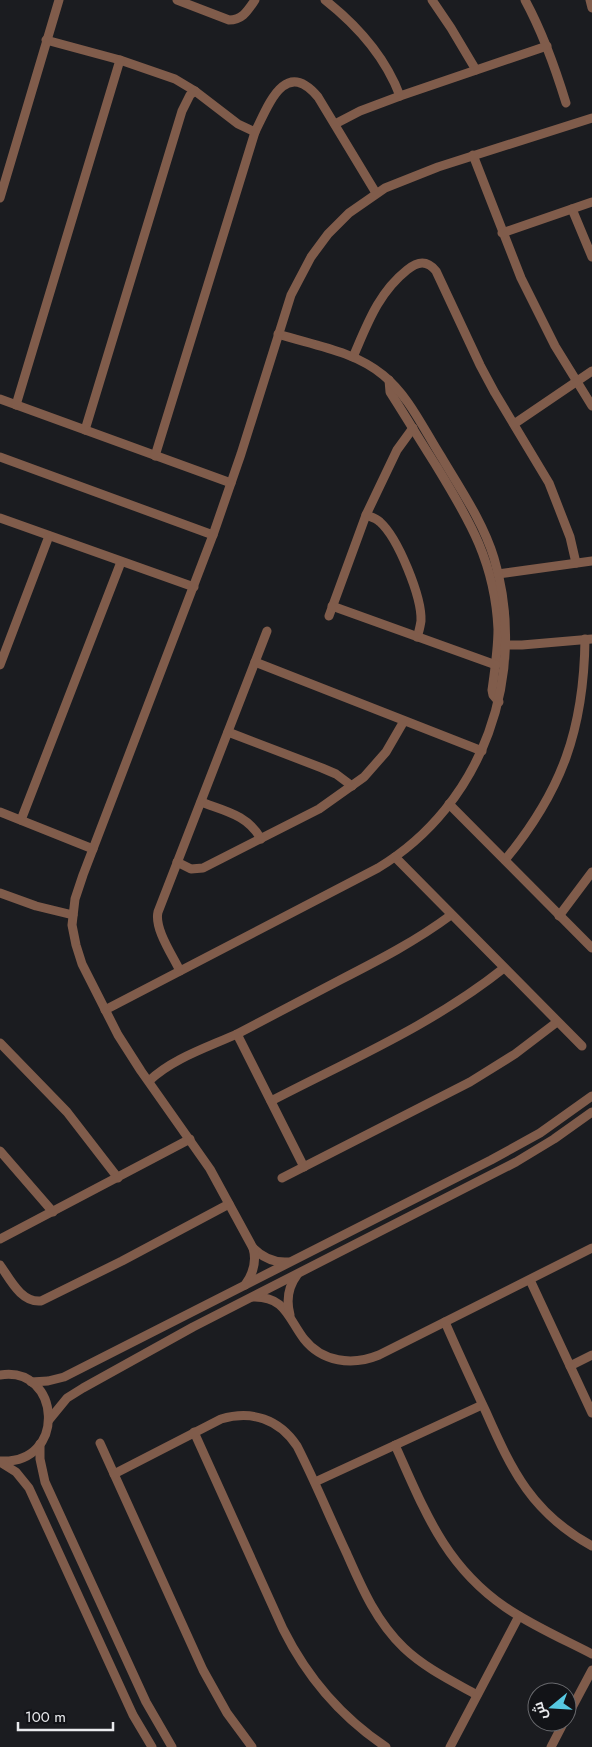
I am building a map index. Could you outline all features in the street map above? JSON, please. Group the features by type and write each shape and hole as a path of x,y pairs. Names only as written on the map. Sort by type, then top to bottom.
{"street":[{"path":"0,198 59,0"},
{"path":"177,0 230,20 244,17 255,0"},
{"path":"325,0 354,25 372,46 393,78 400,96"},
{"path":"432,0 461,43 476,70"},
{"path":"525,0 538,23 566,103"},
{"path":"590,0 592,8"},
{"path":"46,40 120,60 175,79 195,90 238,124 255,132"},
{"path":"335,124 360,111 400,96 547,46"},
{"path":"16,405 120,60"},
{"path":"155,456 255,132 277,93 285,84 294,81 302,82 310,87 335,124 376,193"},
{"path":"85,430 182,111 190,95 195,90"},
{"path":"245,1285 254,1268 255,1254 253,1248 214,1176 126,1048 78,954 73,935 73,914 78,891 213,535 296,282 315,251 338,223 376,193 412,176 591,117"},
{"path":"473,156 521,278 555,346 592,406"},
{"path":"502,233 592,202"},
{"path":"572,209 592,257"},
{"path":"353,357 369,319 390,286 409,268 420,262 432,266 480,366 549,483 570,537 576,563"},
{"path":"105,1010 395,858 412,844 449,804 465,782 482,751 499,702 504,674 504,610 498,574 488,540 472,508 407,401 389,380 353,357 278,334"},
{"path":"514,424 592,371"},
{"path":"389,380 390,392 464,511 484,554 495,599 498,627 492,695 499,702"},
{"path":"0,399 231,483"},
{"path":"329,616 366,516 397,450 413,428"},
{"path":"0,457 213,535"},
{"path":"366,516 375,518 386,528 408,569 420,609 421,620 417,637"},
{"path":"0,518 194,587"},
{"path":"0,665 49,536"},
{"path":"498,574 592,561"},
{"path":"21,820 121,562"},
{"path":"332,606 496,666"},
{"path":"180,971 160,929 157,918 267,632"},
{"path":"505,645 589,639 580,708 569,752 542,809 505,860"},
{"path":"255,662 482,751"},
{"path":"177,862 190,869 199,870 319,809 364,777 376,765 404,721"},
{"path":"228,732 322,768 341,777 352,786"},
{"path":"201,802 248,821 261,839"},
{"path":"449,804 592,948"},
{"path":"0,812 93,849"},
{"path":"395,858 582,1046"},
{"path":"560,916 592,872"},
{"path":"0,893 36,906 73,914"},
{"path":"149,1081 171,1065 237,1034 390,956 452,915"},
{"path":"271,1101 428,1021 467,996 504,968"},
{"path":"282,1178 470,1082 515,1054 557,1022"},
{"path":"237,1034 304,1167"},
{"path":"0,1043 67,1112 118,1178"},
{"path":"31,1382 48,1381 64,1376 508,1152 556,1123 592,1096"},
{"path":"49,1420 67,1398 82,1388 251,1298 516,1162 554,1139 592,1112"},
{"path":"0,1239 190,1139"},
{"path":"0,1151 53,1212"},
{"path":"0,1265 25,1297 33,1301 40,1301 229,1204"},
{"path":"253,1248 262,1256 274,1261 292,1261"},
{"path":"251,1298 269,1299 277,1302 290,1315 312,1348 330,1358 349,1362 364,1360 379,1355 592,1248"},
{"path":"290,1315 287,1297 298,1274"},
{"path":"530,1280 592,1413"},
{"path":"445,1322 513,1471 529,1494 547,1514 563,1528 592,1546"},
{"path":"570,1366 592,1355"},
{"path":"0,1461 10,1461 32,1453 40,1444 48,1428 49,1420 47,1403 38,1388 17,1375 2,1373"},
{"path":"315,1482 482,1404"},
{"path":"114,1474 194,1432 231,1416 253,1415 264,1418 279,1426 291,1437 297,1446 366,1596 383,1624 393,1637 416,1659 430,1669 477,1694"},
{"path":"194,1432 296,1654 336,1705 359,1727 386,1747"},
{"path":"100,1443 207,1678 227,1713 252,1747"},
{"path":"40,1444 40,1460 45,1482 146,1702 172,1747"},
{"path":"395,1445 430,1523 460,1568 492,1598 519,1616 592,1654"},
{"path":"0,1461 16,1472 29,1488 133,1715 152,1747"},
{"path":"450,1747 519,1616"},
{"path":"577,1698 592,1670"},
{"path":"551,1747 559,1732"}]}
